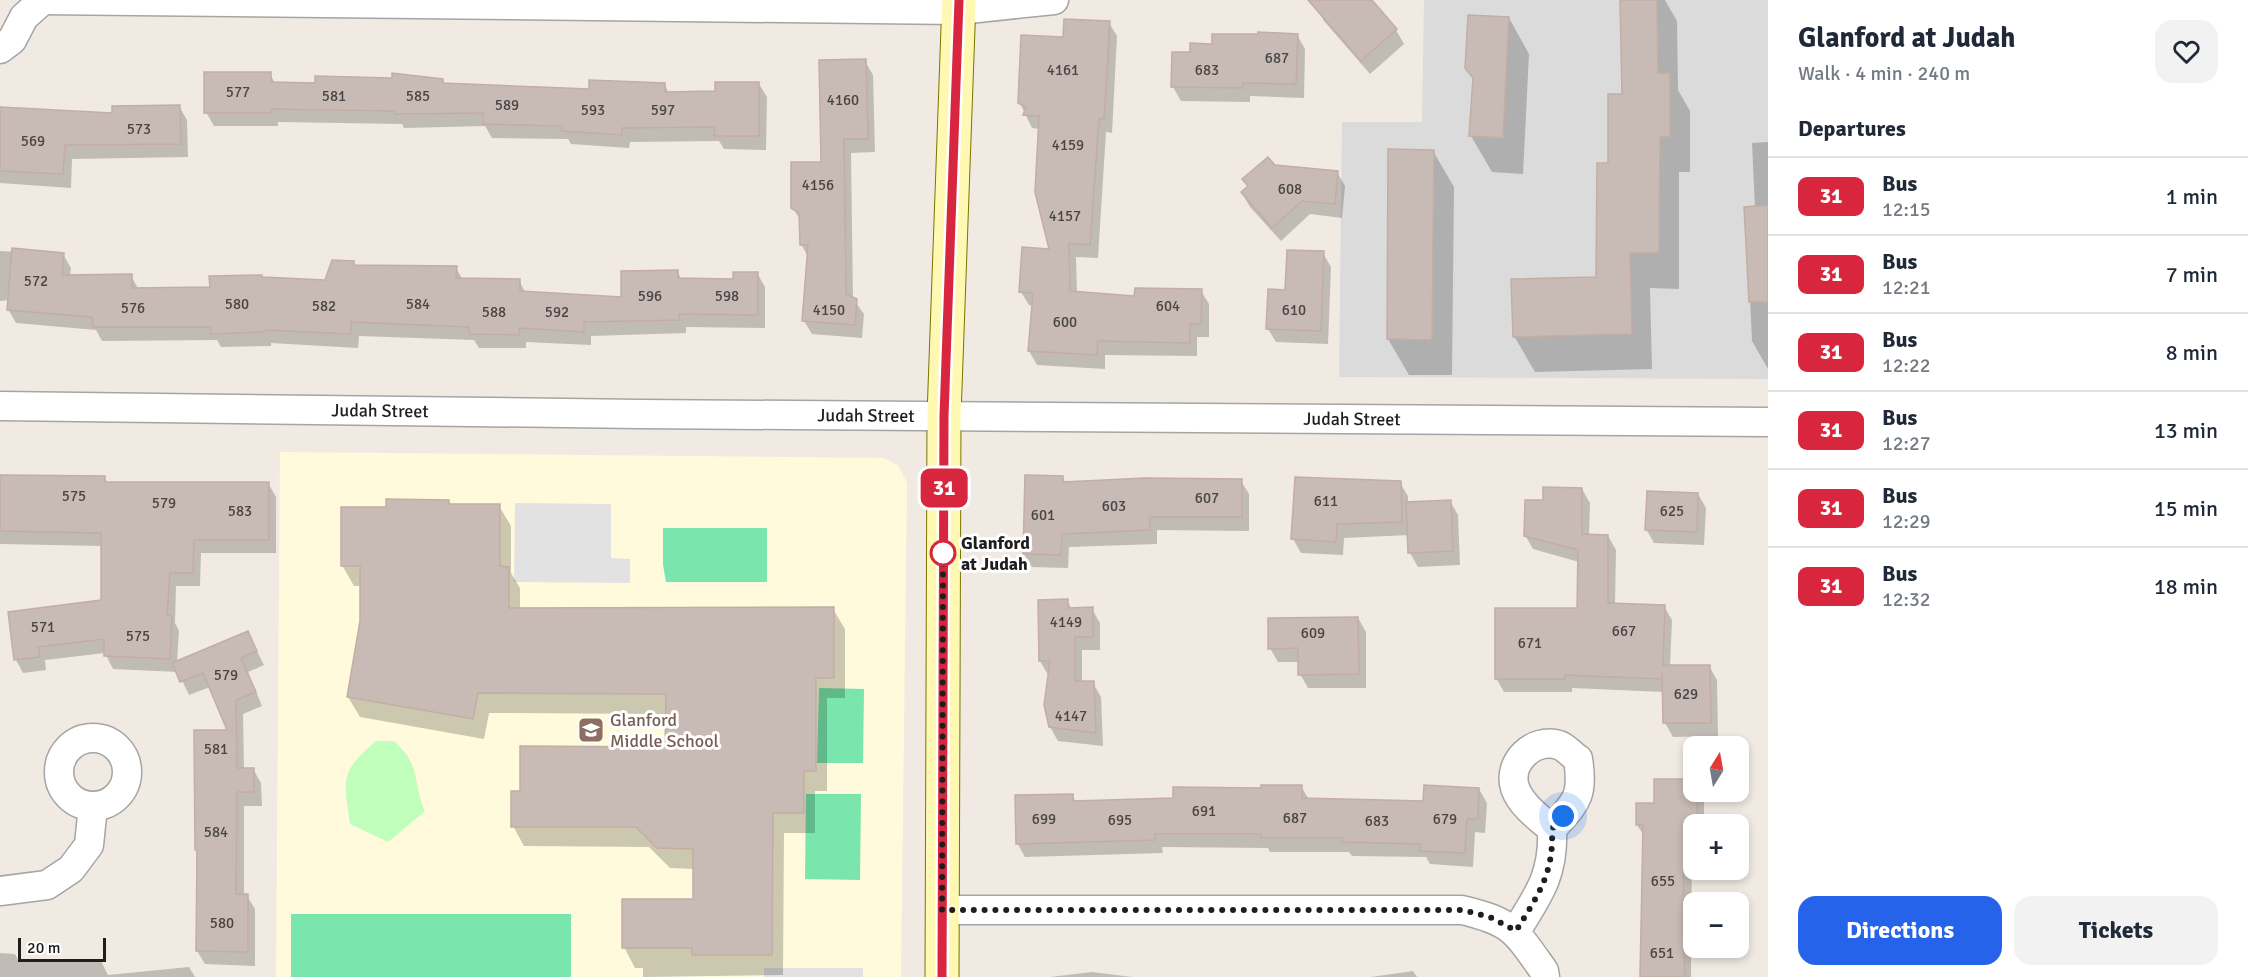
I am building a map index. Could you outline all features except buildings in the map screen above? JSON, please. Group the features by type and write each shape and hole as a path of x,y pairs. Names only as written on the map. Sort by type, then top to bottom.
{"main road":[{"path":"942,977 944,416 959,5"}],"street":[{"path":"0,49 12,40 24,17 41,1 959,5 1054,0"},
{"name":"Judah Street","path":"0,406 1768,422"},
{"path":"0,891 47,885 71,869 89,845 93,806"},
{"path":"1516,931 1545,883 1553,853 1552,829"},
{"path":"942,910 1462,910 1490,917 1516,931 1544,971 1545,977"}],"shaded area":[{"path":"1424,0 1768,0 1768,379 1339,377 1342,122 1422,122"},
{"name":"Glanford Middle School","path":"280,452 883,458 898,465 907,483 901,977 276,977"},
{"path":"515,503 611,504 611,558 630,559 630,583 514,582"},
{"path":"764,968 863,968 863,977 764,977"}],"green space":[{"path":"663,528 767,528 767,582 666,582 663,565"},
{"path":"819,688 864,689 863,763 817,763"},
{"path":"376,741 394,741 403,750 413,767 425,811 388,842 350,824 346,796 350,769"},
{"path":"806,794 861,794 860,880 805,879"},
{"path":"291,914 571,914 571,977 291,977"}],"bus line":[{"name":"31","path":"942,977 944,416 959,0"}],"place":[{"name":"Glanford at Judah","path":"943,553"},
{"name":"Glanford Middle School","path":"591,730"}],"route":[{"path":"943,553 942,910 1462,910 1490,917 1516,931 1545,883 1553,853 1552,829 1563,816"}]}
